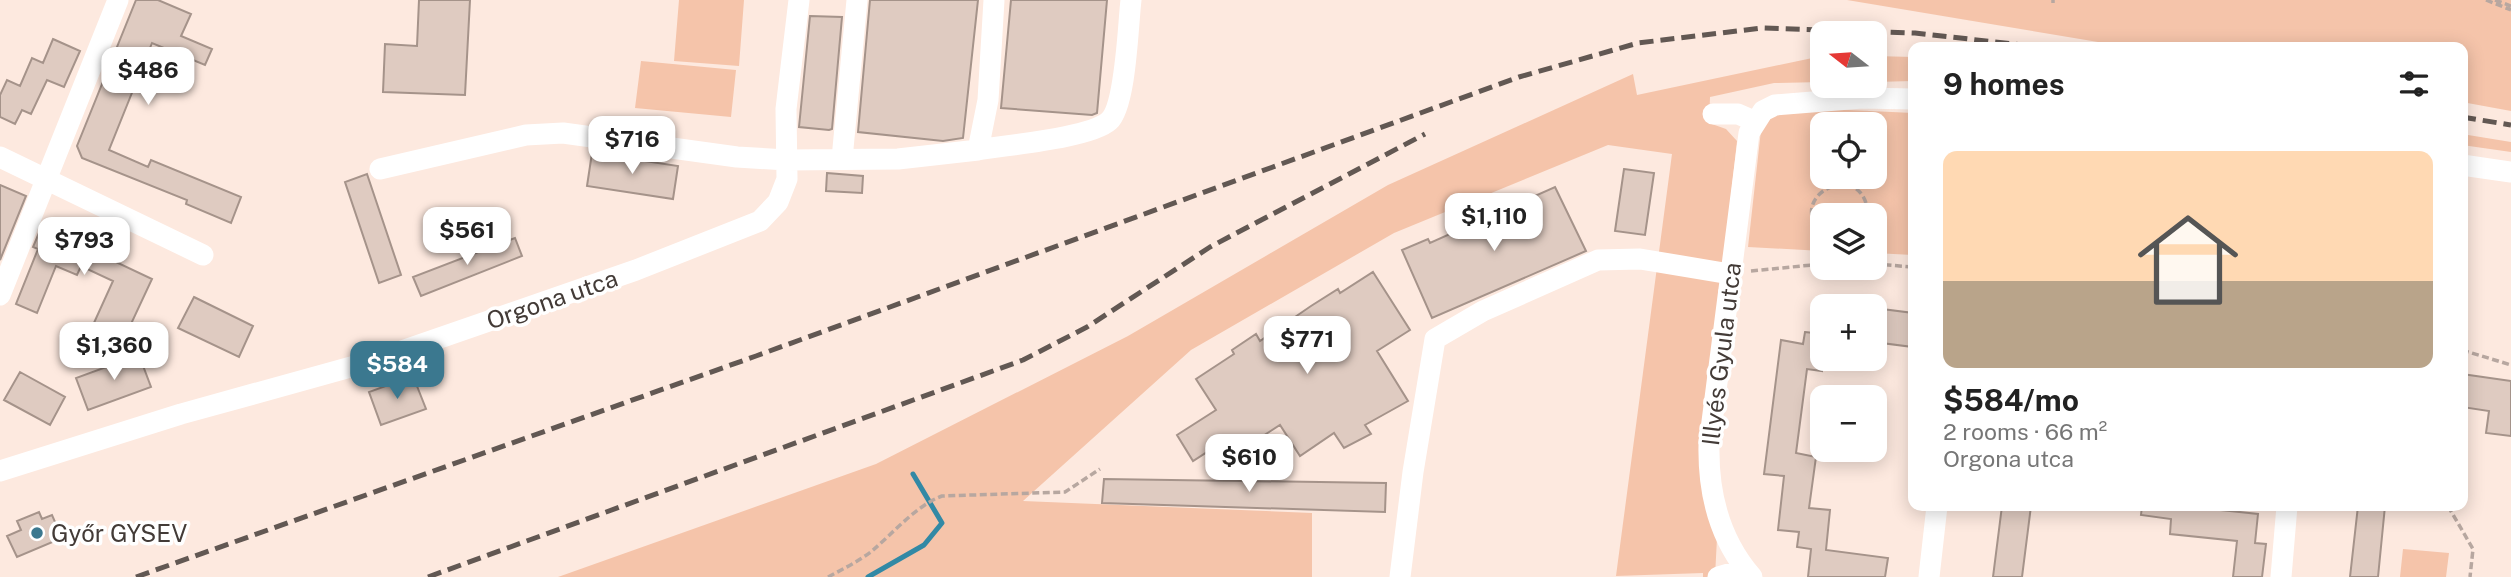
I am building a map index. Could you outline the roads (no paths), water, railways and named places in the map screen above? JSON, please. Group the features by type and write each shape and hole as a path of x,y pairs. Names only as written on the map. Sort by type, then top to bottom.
{"street":[{"path":"0,295 118,0"},
{"name":"Orgona utca","path":"0,471 181,414 376,360 623,275 760,221 778,202 787,179 786,109 799,0"},
{"path":"842,159 857,0"},
{"path":"978,150 988,100 994,0"},
{"path":"380,169 526,135 563,133 737,157 787,160 898,159 978,150 1090,131 1109,122 1115,113 1124,78 1130,0"},
{"path":"1713,114 1738,114 1754,121 1763,111 1775,105 1862,98 1908,99"},
{"name":"Illyés Gyula utca","path":"1749,573 1729,547 1719,523 1708,474 1709,445 1730,274 1747,148 1754,121"},
{"path":"0,157 203,255"},
{"path":"2468,166 2511,172"},
{"path":"1401,577 1413,472 1435,339 1483,311 1598,260 1640,259 1730,274"},
{"path":"1929,577 1936,511"},
{"path":"2281,577 2287,511"},
{"path":"1718,577 1749,573"}],"waterway":[{"path":"868,577 924,545 942,523 913,474"}],"railway":[{"path":"136,577 756,356 1519,77 1638,43 1762,28 1915,33 1995,42"},
{"path":"2468,118 2511,125"},
{"path":"428,577 1023,360 1087,327 1210,247 1425,134"}],"place":[{"name":"Győr GYSEV","path":"37,533"}]}
